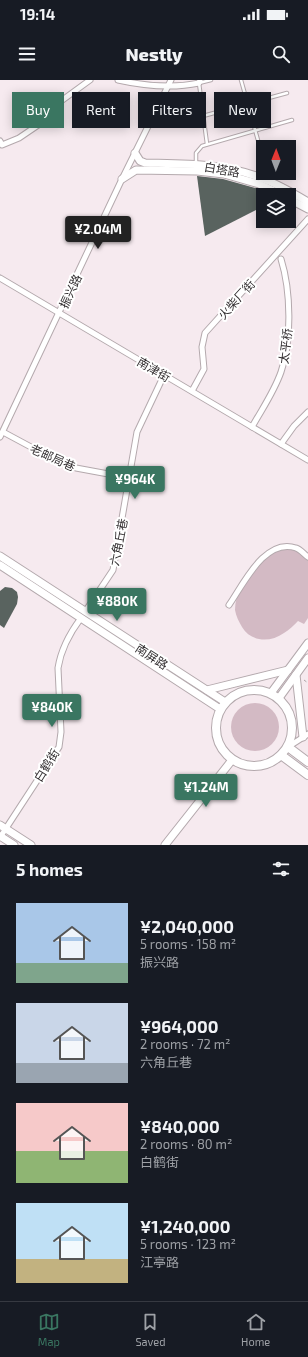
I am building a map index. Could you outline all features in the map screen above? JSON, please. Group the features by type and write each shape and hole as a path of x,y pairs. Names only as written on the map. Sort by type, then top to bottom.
{"main road":[{"path":"252,690 271,693 279,698 289,713 292,724 292,736 288,747 281,755 268,764 250,766 232,760 222,749 216,736 215,726 220,709 225,702 240,692 252,690"},
{"path":"288,747 308,762"},
{"path":"281,755 308,775"}],"street":[{"path":"0,142 2,145 19,138 47,119 57,104 90,80"},
{"path":"118,80 141,82 168,87 200,82"},
{"name":"振兴路","path":"1,434 122,179 171,80"},
{"name":"白塔路","path":"135,153 140,161 145,163 196,164 225,168 261,177 308,202"},
{"name":"白塔路","path":"122,179 136,170 196,171 224,174 259,184 267,188"},
{"path":"296,202 308,210"},
{"name":"火柴厂街","path":"192,391 204,369 202,347 205,333 308,219"},
{"name":"太平桥","path":"252,426 274,389 284,358 289,295 287,279 281,260"},
{"name":"南津街","path":"0,278 308,460"},
{"name":"六角丘巷","path":"83,615 113,570 139,426 164,375"},
{"path":"281,444 294,426 308,412"},
{"name":"老邮局巷","path":"1,434 57,461 76,468 130,478"},
{"path":"229,605 262,558 272,548 285,546 297,548 308,557"},
{"name":"南屏路","path":"0,556 220,709"},
{"name":"南屏路","path":"0,566 225,702"},
{"name":"白鹤街","path":"0,836 3,826 59,746 61,732 58,668 59,658 68,637 83,615"},
{"path":"271,693 308,643"},
{"path":"279,698 308,658"},
{"path":"207,690 288,670"},
{"path":"288,747 306,736 296,675"},
{"path":"165,845 232,760"},
{"path":"3,826 31,845"},
{"path":"0,836 14,845"}],"lane":[{"path":"201,92 200,82 210,80"},
{"path":"241,80 245,92"},
{"path":"271,97 287,92"},
{"path":"196,164 198,148 207,144 292,120"},
{"path":"205,128 207,144"},
{"path":"256,130 258,140"}],"shaded area":[{"path":"272,548 297,548 308,553 308,618 304,624 298,621 279,636 261,639 250,636 242,627 235,612 236,601 242,584 259,560"},
{"path":"255,703 264,705 272,710 277,718 279,727 277,736 272,744 264,749 255,751 246,749 238,744 233,736 231,727 233,718 238,710 246,705"}],"building":[{"path":"197,176 223,179 256,188 256,210 205,236"},
{"path":"5,587 12,588 17,592 18,597 17,604 4,628 0,625 0,591"}]}
